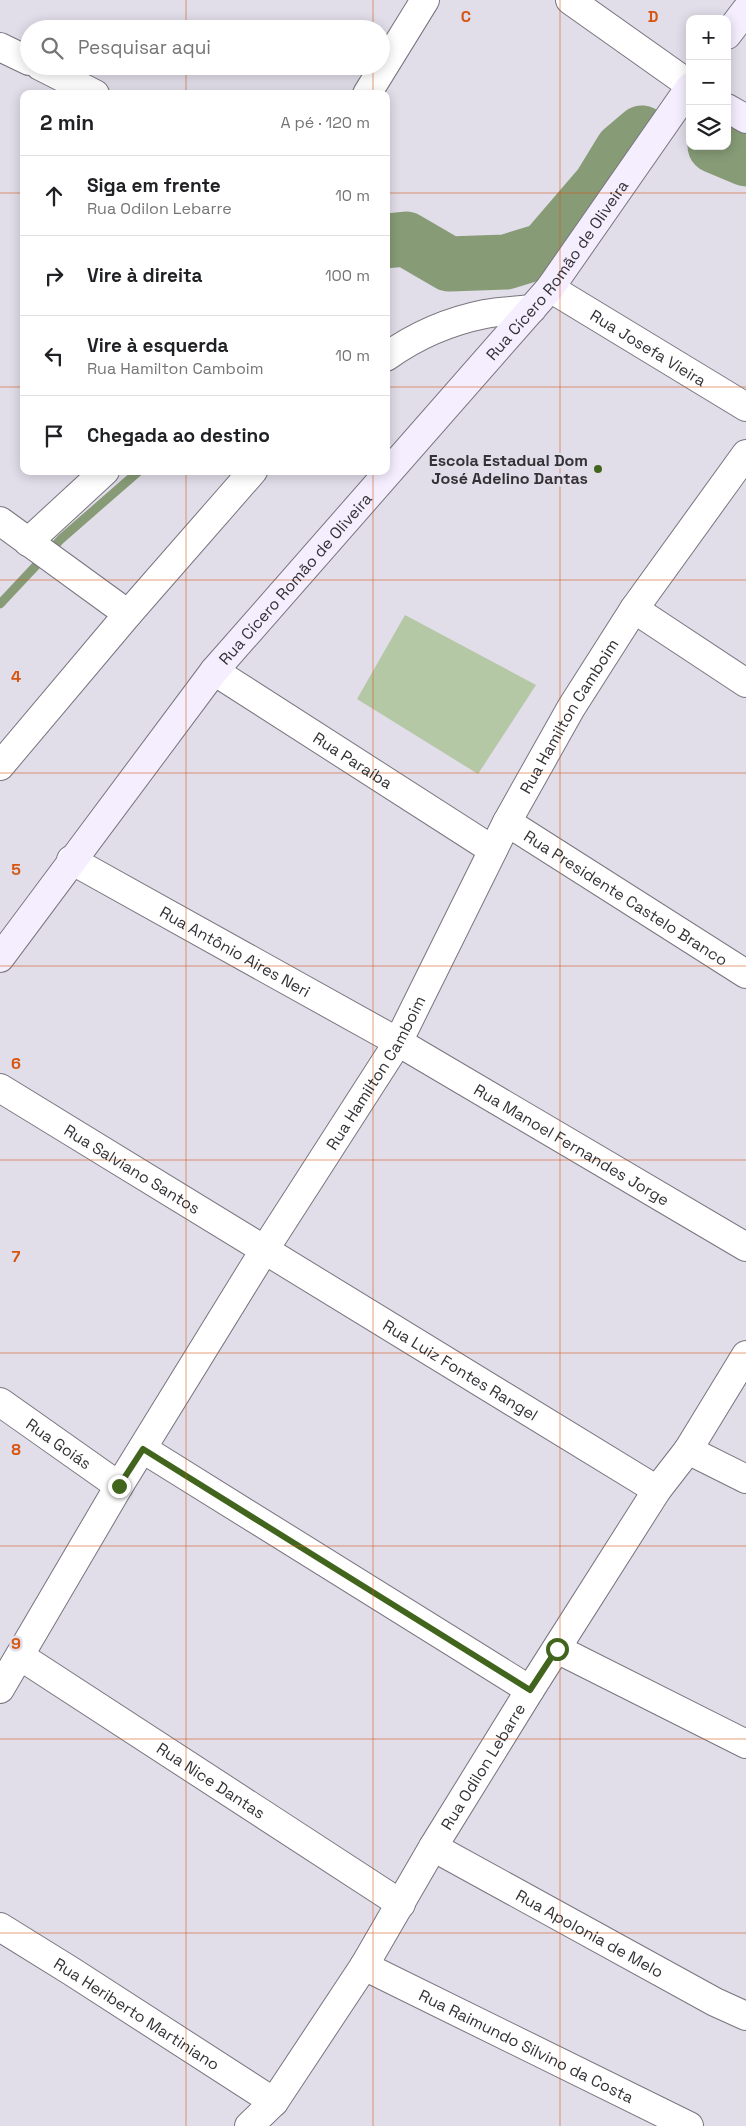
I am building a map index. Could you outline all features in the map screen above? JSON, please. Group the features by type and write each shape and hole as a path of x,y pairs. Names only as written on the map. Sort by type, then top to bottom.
{"street":[{"path":"390,58 425,0"},
{"path":"570,0 686,83"},
{"path":"731,30 746,10"},
{"path":"0,47 20,57"},
{"path":"58,75 87,90"},
{"path":"370,90 380,75"},
{"name":"Rua Cícero Romão de Oliveira","path":"390,471 550,288 686,92"},
{"path":"731,110 746,119"},
{"name":"Rua Josefa Vieira","path":"550,288 746,407"},
{"path":"390,354 401,346 446,325 486,314 532,309"},
{"name":"Rua Hamilton Camboim","path":"0,1689 119,1486 265,1249 398,1042 493,850 571,708 634,610 746,454"},
{"path":"28,542 101,475"},
{"path":"0,766 128,614 250,475"},
{"name":"Rua Cícero Romão de Oliveira","path":"0,958 71,860 214,671 386,475"},
{"path":"0,521 128,614"},
{"path":"634,610 746,683"},
{"name":"Rua Paraíba","path":"214,671 493,850"},
{"name":"Rua Presidente Castelo Branco","path":"508,822 746,974"},
{"name":"Rua Antônio Aires Neri","path":"71,860 398,1042"},
{"name":"Rua Manoel Fernandes Jorge","path":"398,1042 746,1247"},
{"name":"Rua Salviano Santos","path":"0,1088 265,1249"},
{"name":"Rua Luiz Fontes Rangel","path":"265,1249 657,1490"},
{"name":"Rua Odilon Lebarre","path":"249,2126 274,2102 364,1966 433,1848 530,1690 657,1490 688,1450 746,1355"},
{"name":"Rua Goiás","path":"0,1402 119,1486"},
{"path":"143,1449 530,1690"},
{"path":"688,1450 746,1479"},
{"path":"557,1649 746,1744"},
{"name":"Rua Nice Dantas","path":"20,1656 401,1904"},
{"name":"Rua Apolonia de Melo","path":"433,1848 715,2002 746,2016"},
{"name":"Rua Heriberto Martiniano","path":"0,1927 274,2102"},
{"name":"Rua Raimundo Silvino da Costa","path":"364,1966 689,2126"}],"green space":[{"path":"405,615 536,685 478,774 357,699"}],"waterway":[{"path":"390,241 406,239 449,264 506,262 545,250 600,186 622,150 642,133"},
{"path":"725,150 746,159"},
{"path":"0,604 61,539 134,475"}],"place":[{"name":"Escola Estadual Dom José Adelino Dantas","path":"598,469"}],"route":[{"path":"119,1486 143,1449 530,1690 557,1649"}]}
